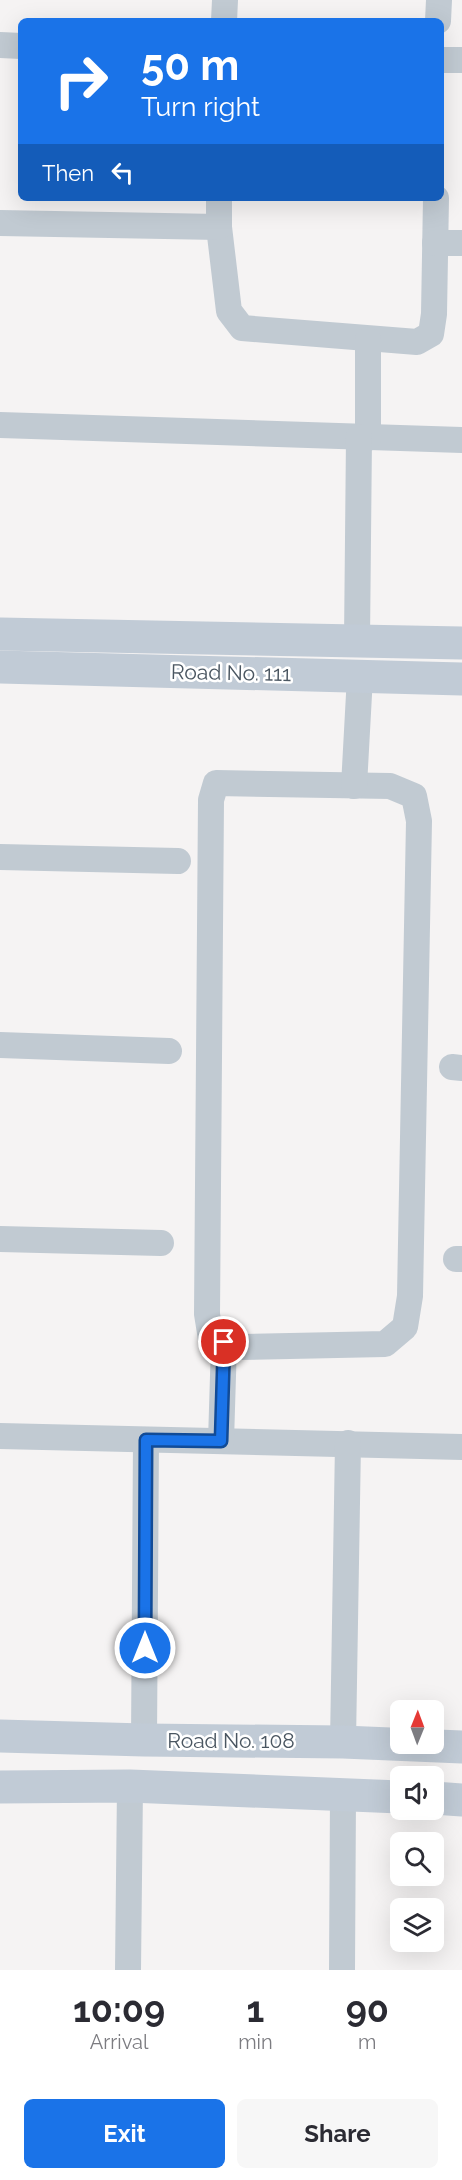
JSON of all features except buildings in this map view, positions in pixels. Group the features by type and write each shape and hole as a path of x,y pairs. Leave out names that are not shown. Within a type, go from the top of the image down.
{"street":[{"path":"224,18 225,0"},
{"path":"438,18 439,0"},
{"path":"0,45 18,46"},
{"path":"444,60 462,60"},
{"path":"219,201 219,227 229,311 242,328 368,340 417,342 431,334 434,314 436,201"},
{"path":"0,223 219,227"},
{"path":"435,243 462,243"},
{"path":"357,641 368,340"},
{"path":"0,425 462,440"},
{"name":"Road No. 111","path":"0,634 462,644"},
{"name":"Road No. 111","path":"0,667 462,679"},
{"path":"354,786 360,676"},
{"path":"216,783 390,786 414,796 419,821 410,1296 405,1326 386,1344 240,1347 224,1342 211,1339 207,1314 211,800 216,783"},
{"path":"0,857 178,861"},
{"path":"0,1045 169,1051"},
{"path":"0,1239 161,1243"},
{"path":"221,1441 224,1342"},
{"path":"0,1436 462,1447"},
{"path":"144,1740 146,1440"},
{"path":"343,1742 348,1443"},
{"name":"Road No. 108","path":"0,1736 343,1742 462,1747"},
{"path":"128,1970 130,1786"},
{"path":"0,1787 130,1786 390,1797"},
{"path":"342,1970 343,1795"},
{"path":"444,1799 462,1800"}],"route":[{"path":"145,1648 146,1440 221,1441 224,1342"}]}
